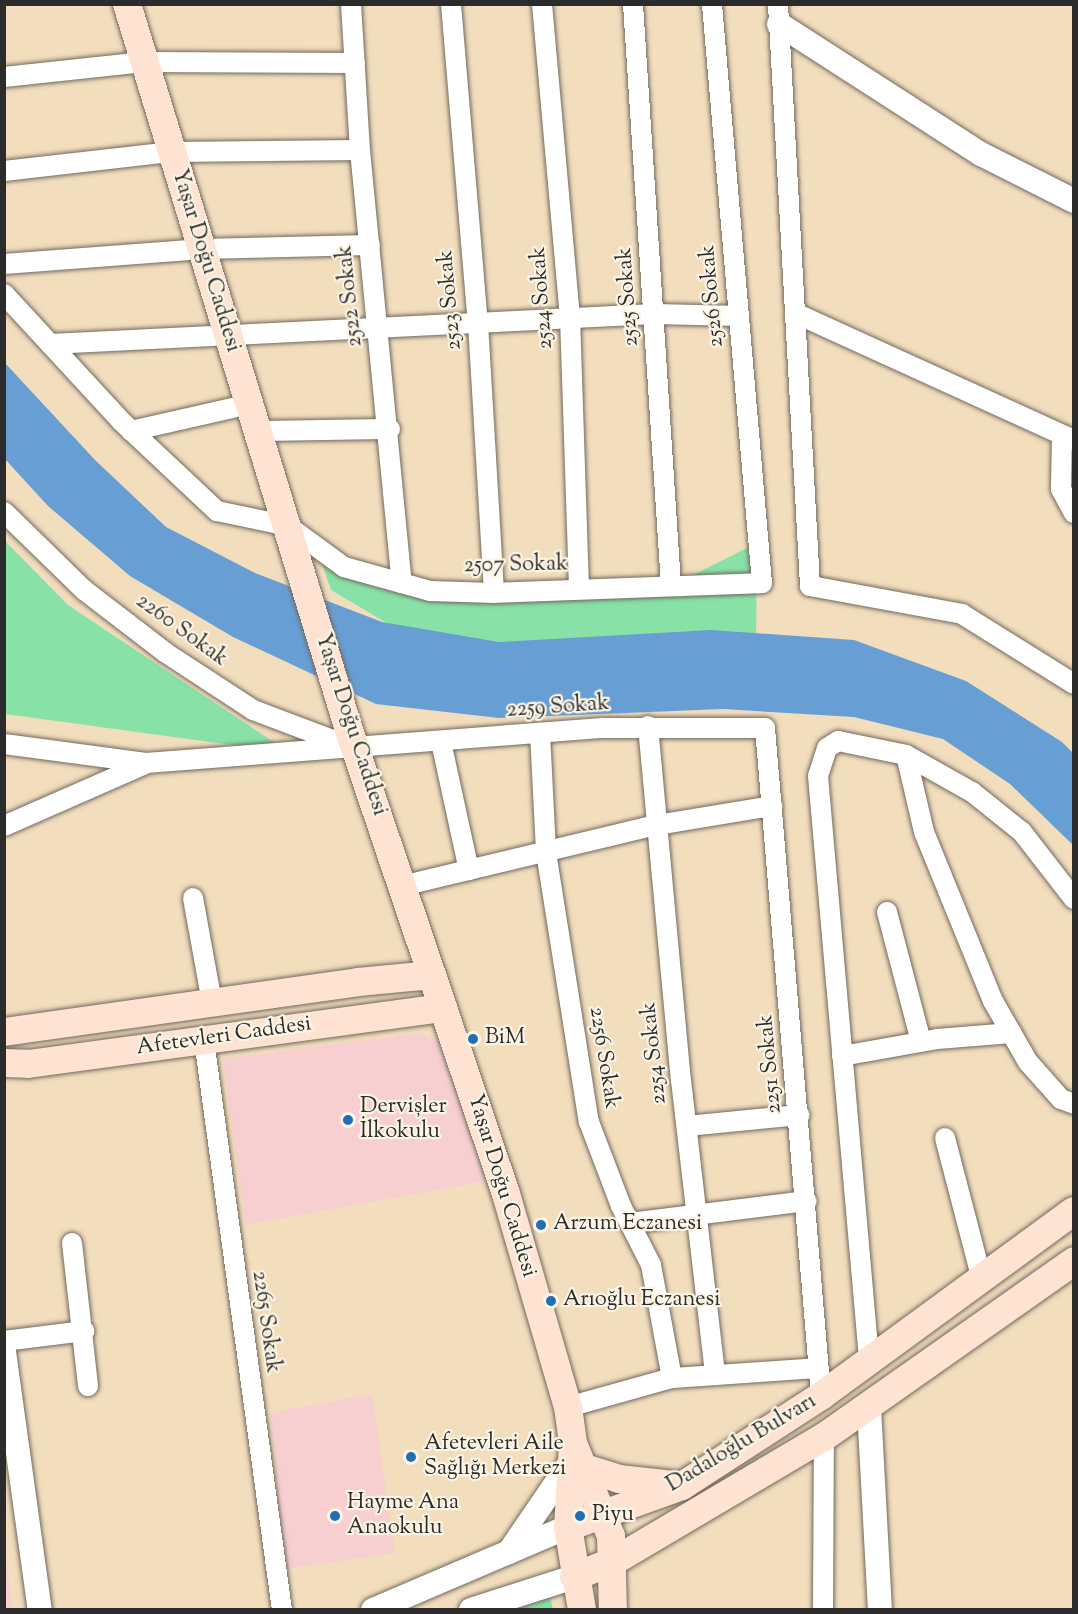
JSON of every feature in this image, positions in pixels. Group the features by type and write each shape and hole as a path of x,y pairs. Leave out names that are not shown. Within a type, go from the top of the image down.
{"main road":[{"name":"Yaşar Doğu Caddesi","path":"127,4 356,749 506,1194 568,1407 576,1457"},
{"name":"Afetevleri Caddesi","path":"4,1032 358,982 432,975"},
{"name":"Afetevleri Caddesi","path":"4,1063 28,1064 443,1008"},
{"name":"Dadaloğlu Bulvarı","path":"568,1527 682,1486 821,1396 981,1276 1074,1211"},
{"name":"Dadaloğlu Bulvarı","path":"574,1577 614,1561 824,1437 869,1408 1074,1261"},
{"path":"576,1457 619,1479 682,1486"},
{"path":"576,1457 603,1514 614,1561 613,1610"},
{"path":"576,1457 568,1527 574,1577 582,1610"}],"street":[{"name":"2522 Sokak","path":"351,4 360,150 390,429 402,583"},
{"name":"2523 Sokak","path":"450,4 478,323 494,593"},
{"name":"2524 Sokak","path":"542,4 570,317 579,589"},
{"name":"2525 Sokak","path":"633,4 671,586"},
{"name":"2526 Sokak","path":"712,4 762,583"},
{"path":"779,14 981,154 1074,201"},
{"path":"779,14 810,586 962,614 1074,684"},
{"path":"4,77 144,62 356,63"},
{"path":"4,171 171,152 360,150"},
{"path":"4,264 202,249 370,245"},
{"path":"4,294 131,431 217,511 288,526"},
{"path":"795,313 1068,437 1061,489 1074,513"},
{"path":"50,344 379,330 570,317 654,314 739,316"},
{"path":"131,431 254,418 390,429"},
{"name":"2260 Sokak","path":"4,512 84,590 166,652 253,710 356,749"},
{"name":"2507 Sokak","path":"288,526 344,567 430,591 494,593 762,583"},
{"name":"2259 Sokak","path":"146,763 648,726 765,728"},
{"name":"2254 Sokak","path":"648,726 687,1125 715,1375"},
{"name":"2251 Sokak","path":"765,728 807,1201 821,1396"},
{"name":"2256 Sokak","path":"540,734 546,852 589,1122 630,1222 651,1265 672,1378"},
{"path":"869,1359 818,776 827,748 838,741 906,755 972,792 1022,832 1074,899"},
{"path":"441,742 470,870"},
{"path":"4,744 146,763"},
{"path":"906,755 924,832 952,908 1012,1033 1028,1062 1061,1099 1074,1104"},
{"path":"4,826 146,763"},
{"path":"402,886 657,825 772,806"},
{"path":"193,898 212,1003"},
{"path":"887,912 921,1042"},
{"path":"842,1056 921,1042 1012,1033"},
{"name":"2265 Sokak","path":"204,1040 282,1610"},
{"path":"687,1125 799,1115"},
{"path":"945,1138 981,1276"},
{"path":"630,1222 807,1201"},
{"path":"72,1243 84,1331 88,1386"},
{"path":"4,1341 84,1331"},
{"path":"4,1352 40,1610"},
{"path":"568,1407 672,1378 818,1368"},
{"path":"869,1408 880,1610"},
{"path":"823,1610 824,1437"},
{"path":"509,1552 576,1457"},
{"name":"Dadaloğlu Bulvarı","path":"373,1610 568,1527"},
{"name":"Dadaloğlu Bulvarı","path":"471,1610 574,1577"}],"shaded area":[{"name":"Dervişler İlkokulu","path":"419,1033 439,1042 485,1181 246,1225 223,1059"},
{"name":"Hayme Ana Anaokulu","path":"372,1394 395,1553 285,1569 270,1413"},
{"path":"5,1547 12,1609 5,1609"}],"green space":[{"path":"4,540 68,605 290,753 5,714"},
{"path":"757,543 756,647 553,655 412,638 331,590 321,561 419,588 671,586"},
{"path":"549,1593 553,1609 505,1610"}],"water":[{"path":"5,363 95,460 166,527 255,573 382,622 499,642 711,630 854,640 966,681 1062,742 1073,753 1073,845 1010,784 943,739 854,717 723,709 499,718 376,704 233,637 130,576 48,506 5,459"}],"place":[{"name":"BiM","path":"473,1039"},
{"name":"Dervişler İlkokulu","path":"348,1120"},
{"name":"Arzum Eczanesi","path":"541,1225"},
{"name":"Arıoğlu Eczanesi","path":"551,1301"},
{"name":"Afetevleri Aile Sağlığı Merkezi","path":"411,1457"},
{"name":"Hayme Ana Anaokulu","path":"335,1516"},
{"name":"Piyu","path":"580,1516"}]}
